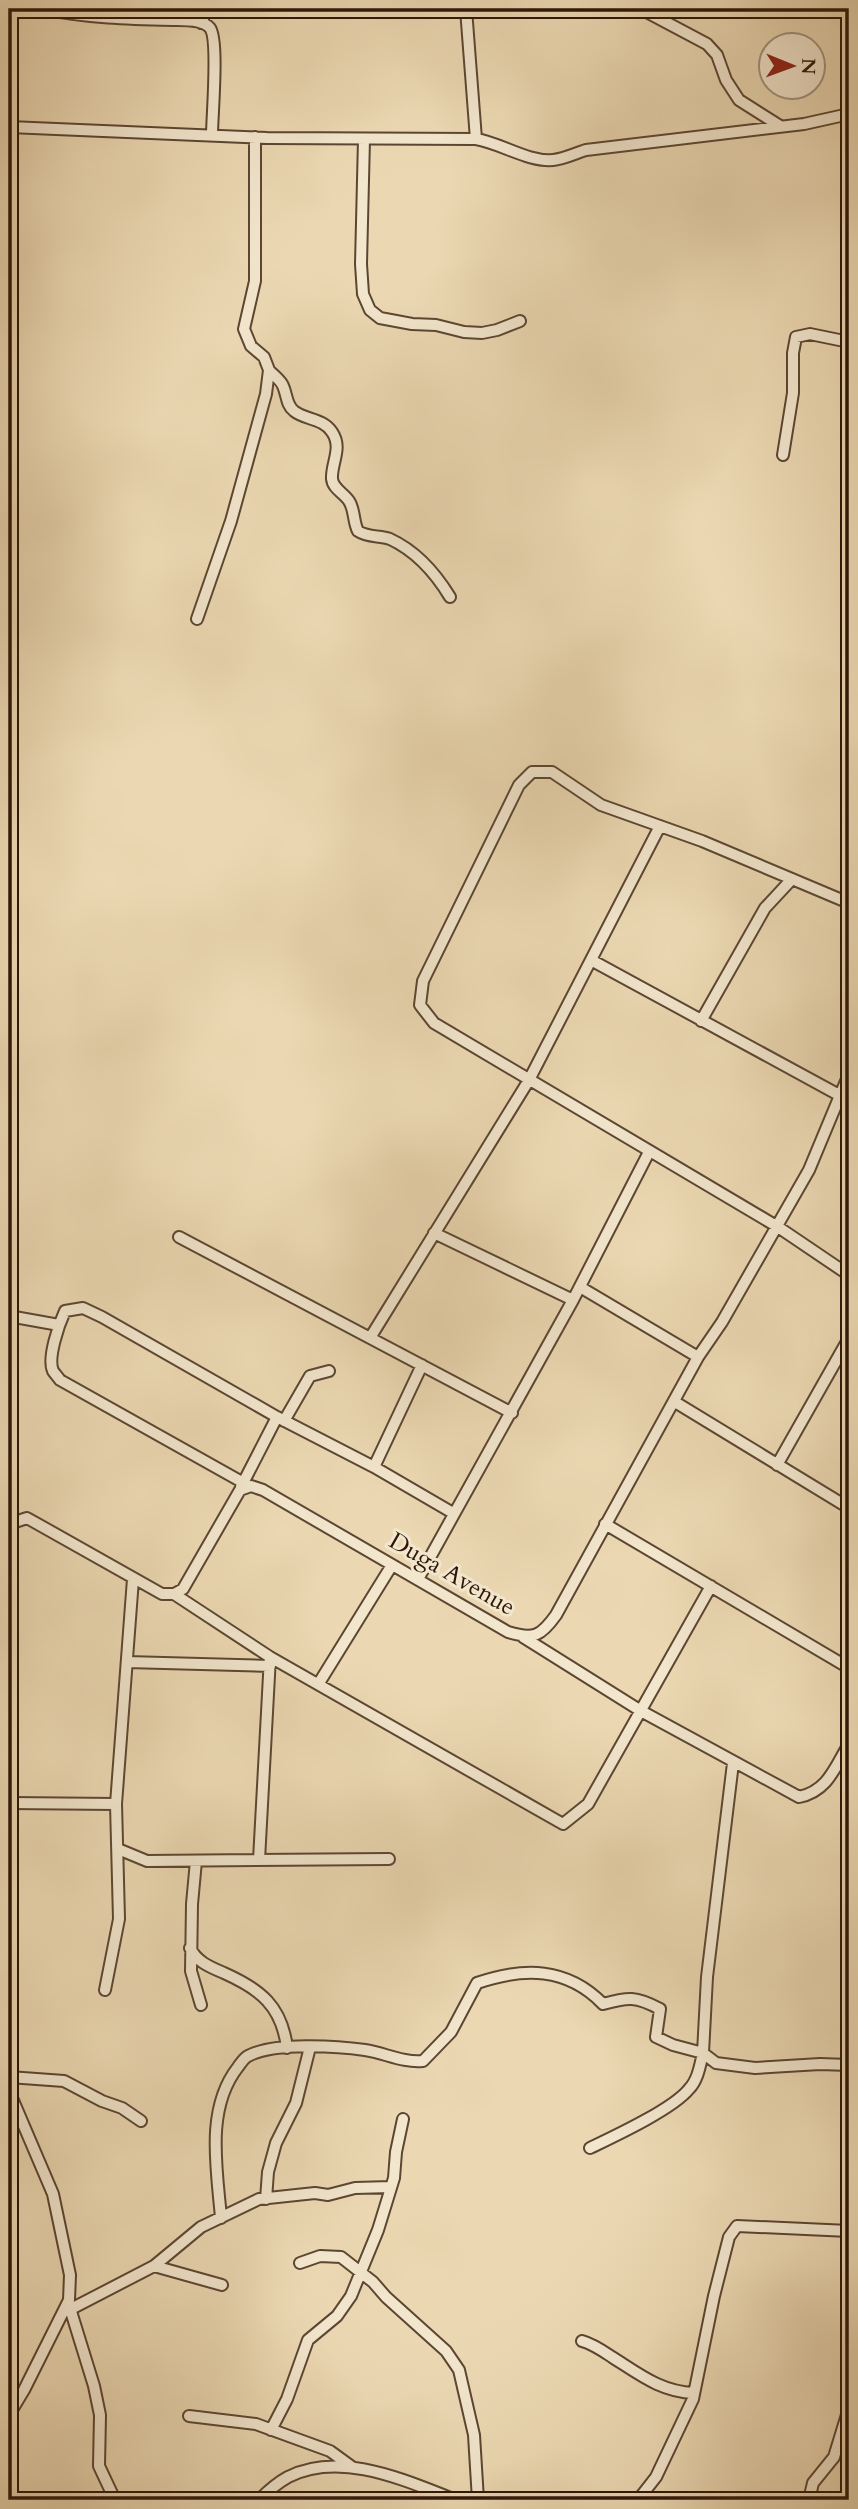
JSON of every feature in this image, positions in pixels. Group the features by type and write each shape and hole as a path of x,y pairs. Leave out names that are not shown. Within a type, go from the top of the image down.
{"street":[{"path":"44,9 83,15 201,23 211,29 214,51 212,135"},
{"path":"201,23 207,9"},
{"path":"466,9 476,139"},
{"path":"641,9 707,44 717,55 726,80 739,100 780,126"},
{"path":"9,127 255,137 476,139 493,142 540,159 554,160 586,150 804,124 849,114"},
{"path":"255,137 255,281 244,329 251,346 264,357 269,370 283,385 287,401 294,411 321,422 332,431 337,444 332,480 348,499 358,531 368,536 389,538 414,555 439,579 450,597"},
{"path":"364,139 361,264 363,294 370,310 380,318 436,325 464,332 482,333 520,321"},
{"path":"783,455 793,393 793,353 796,337 810,334 849,342"},
{"path":"197,619 231,521 266,394 269,370"},
{"path":"849,903 702,841 601,805 552,772 532,772 519,785 423,981 420,1005 434,1023 778,1227 849,1275"},
{"path":"370,1338 529,1080 660,826"},
{"path":"701,1021 765,908 792,879"},
{"path":"592,960 839,1095"},
{"name":"Duga Avenue","path":"59,1325 52,1370 60,1380 241,1486 263,1490 508,1632 535,1636 547,1627 556,1615 698,1357 778,1227 809,1170 849,1074"},
{"path":"418,1579 512,1413 649,1152"},
{"path":"434,1233 573,1300"},
{"path":"179,1237 512,1413"},
{"path":"580,1287 698,1357"},
{"path":"9,1316 59,1325 65,1311 83,1308 453,1513"},
{"path":"777,1465 846,1351 849,1338"},
{"path":"374,1467 422,1365"},
{"path":"9,1524 27,1518 162,1594 174,1594 183,1589 241,1486 310,1376 329,1371"},
{"path":"675,1402 849,1508"},
{"path":"605,1524 849,1668"},
{"path":"319,1683 392,1565"},
{"path":"105,1990 119,1919 116,1804 133,1579"},
{"path":"174,1594 270,1662 319,1683 563,1824 588,1804 711,1587"},
{"path":"523,1636 641,1711 799,1797 814,1794 823,1786 849,1744"},
{"path":"127,1662 270,1662"},
{"path":"259,1860 270,1662"},
{"path":"590,2148 651,2116 689,2090 696,2078 703,2053 707,1977 733,1763"},
{"path":"9,1803 116,1804"},
{"path":"118,1849 147,1861 388,1859"},
{"path":"196,1861 190,1948 191,1971 201,2004"},
{"path":"190,1948 202,1963 263,1994 285,2033 287,2048"},
{"path":"221,2218 216,2133 221,2100 227,2081 246,2057 258,2052 310,2048 367,2050 412,2062 423,2061 451,2032 477,1983 495,1977 549,1972 589,1990 603,2004 624,1998 640,1999 660,2009 656,2037 703,2053 716,2063 755,2068 849,2065"},
{"path":"266,2199 268,2172 276,2143 296,2103 310,2048"},
{"path":"9,2077 64,2081 122,2108 141,2121"},
{"path":"9,2091 53,2194 70,2275 69,2305 100,2415 99,2466 115,2500"},
{"path":"271,2430 287,2399 308,2340 337,2316 351,2296 379,2230 391,2187 403,2119"},
{"path":"9,2416 69,2305 154,2266 201,2227 259,2199 328,2194 355,2188 391,2187"},
{"path":"638,2500 656,2477 694,2393 729,2237 737,2226 849,2231"},
{"path":"300,2263 320,2256 341,2257 373,2282 386,2298 446,2351 459,2370 474,2435 478,2500"},
{"path":"154,2266 222,2285"},
{"path":"582,2341 602,2350 650,2382 679,2392 694,2393"},
{"path":"808,2500 813,2483 834,2457 849,2408"},
{"path":"189,2416 256,2424 330,2451 352,2468"},
{"path":"259,2500 273,2486 289,2476 327,2468 352,2468 396,2477 456,2500"}]}
